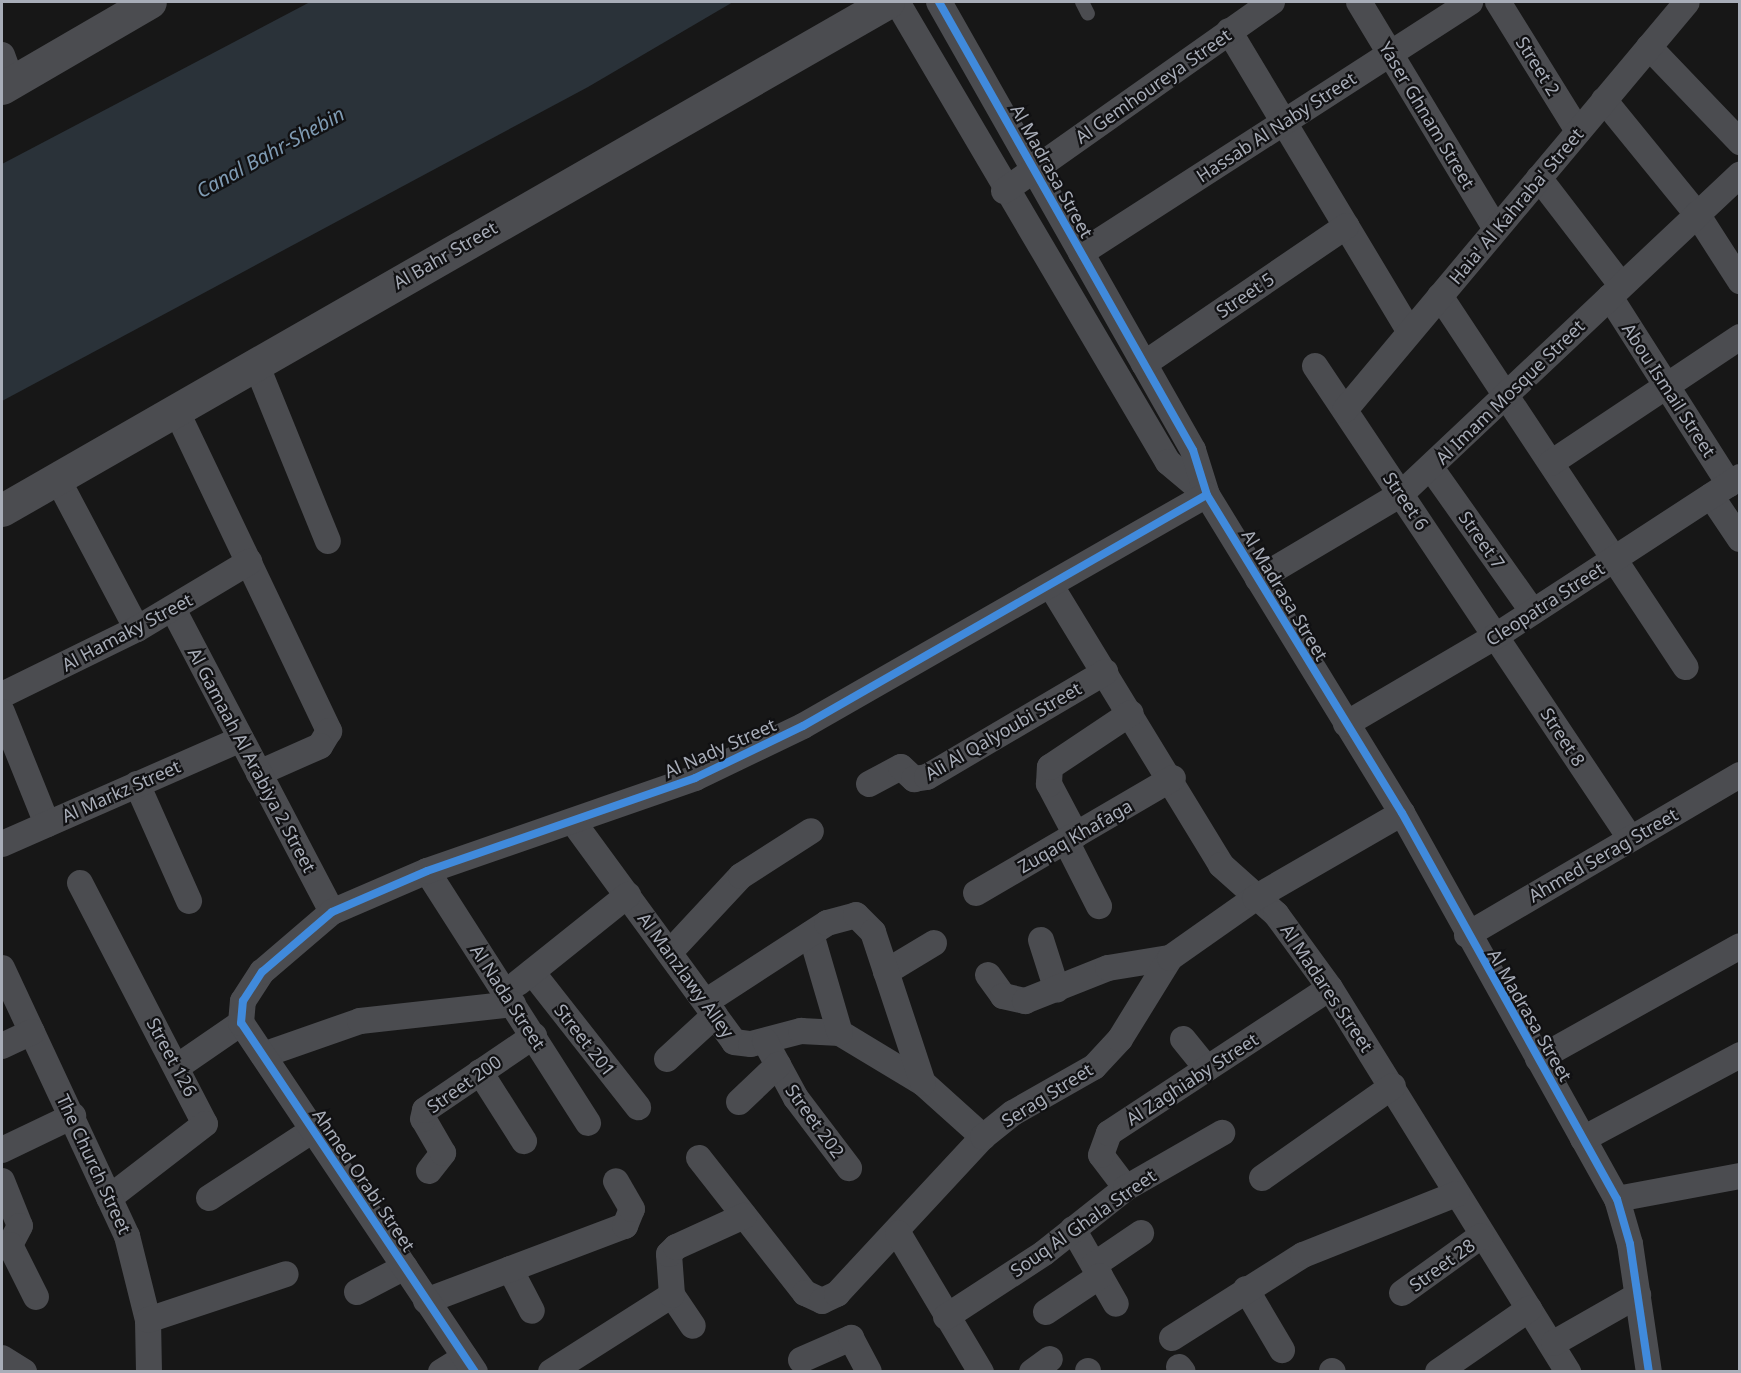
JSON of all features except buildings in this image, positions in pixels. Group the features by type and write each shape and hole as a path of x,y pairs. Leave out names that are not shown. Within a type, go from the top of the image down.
{"street":[{"path":"5,75 119,10 150,2"},
{"name":"Al Bahr Street","path":"2,510 888,2"},
{"name":"Al Madrasa Street","path":"897,2 1004,191 1168,462 1207,495"},
{"name":"Al Madrasa Street","path":"939,2 1193,450 1207,495 1402,813 1467,935 1617,1199"},
{"name":"Al Gemhoureya Street","path":"1004,191 1272,2"},
{"name":"Yaser Ghnam Street","path":"1359,2 1496,229"},
{"name":"Hassab Al Naby Street","path":"1081,253 1470,2"},
{"name":"Street 2","path":"1498,2 1578,131"},
{"name":"Haia' Al Kahraba' Street","path":"1345,410 1687,2"},
{"path":"1229,31 1410,332"},
{"path":"1649,47 1740,142"},
{"path":"1604,100 1697,214 1740,281"},
{"name":"Al Imam Mosque Street","path":"1258,579 1401,494 1740,174"},
{"name":"Abou Ismail Street","path":"1539,178 1616,291 1666,386 1726,486 1740,539"},
{"name":"Street 5","path":"1144,364 1346,226"},
{"path":"1440,297 1686,667"},
{"path":"1551,463 1740,338"},
{"path":"256,363 328,540"},
{"name":"Street 6","path":"1316,366 1497,636"},
{"path":"176,410 329,731 320,746 259,773"},
{"name":"Street 7","path":"1431,468 1533,612"},
{"path":"57,478 137,629"},
{"name":"Cleopatra Street","path":"1346,724 1497,636 1726,486"},
{"name":"Al Nady Street","path":"177,1067 242,1012 293,940 332,912 427,871 574,823 696,778 803,726 1052,586 1207,495"},
{"name":"Al Hamaky Street","path":"2,694 137,629 249,562"},
{"name":"Al Madares Street","path":"1052,586 1173,778 1221,865 1255,898 1276,914 1330,988 1393,1086 1481,1236 1554,1343 1568,1371"},
{"name":"Al Gamaah Al Arabiya 2 Street","path":"173,609 332,912"},
{"name":"Street 8","path":"1497,636 1630,838"},
{"name":"Ali Al Qalyoubi Street","path":"870,784 901,767 914,778 927,777 1105,672"},
{"path":"2,712 47,824"},
{"path":"1099,906 1050,784 1050,766 1131,713"},
{"name":"Al Markz Street","path":"2,844 241,739"},
{"name":"Ahmed Serag Street","path":"1467,935 1740,775"},
{"name":"Zuqaq Khafaga","path":"976,892 1173,778"},
{"path":"137,784 189,901"},
{"name":"Serag Street","path":"699,1158 805,1293 822,1301 837,1294 898,1233 983,1137 1013,1113 1094,1067 1120,1039 1170,958 1255,898 1402,813"},
{"name":"Al Manzlawy Alley","path":"574,823 741,1045 765,1041 801,1030 840,1033 923,1083 983,1137"},
{"path":"670,951 741,876 811,831"},
{"name":"Al Nada Street","path":"427,871 588,1123"},
{"name":"Street 126","path":"80,883 205,1124 109,1198"},
{"path":"263,1055 360,1021 509,998 532,972 628,894"},
{"path":"667,1059 711,1008 827,922 856,915 873,932 923,1083"},
{"path":"811,934 840,1033"},
{"path":"1041,940 1057,990"},
{"path":"886,972 934,943"},
{"path":"1538,1059 1740,946"},
{"path":"988,975 1013,1002 1057,990 1108,968 1170,958"},
{"name":"The Church Street","path":"2,968 73,1116 141,1274 148,1320 149,1371"},
{"name":"Street 201","path":"532,972 638,1107"},
{"name":"Al Zaghiaby Street","path":"1126,1188 1101,1155 1102,1143 1330,988"},
{"name":"Ahmed Orabi Street","path":"242,1012 263,1055 470,1364"},
{"path":"2,1046 32,1032"},
{"name":"Street 200","path":"429,1171 443,1153 422,1115 534,1036"},
{"path":"1183,1039 1207,1070"},
{"name":"Street 202","path":"765,1041 796,1098 849,1168"},
{"path":"1583,1139 1740,1055"},
{"path":"739,1102 778,1065"},
{"path":"480,1072 524,1141"},
{"path":"1263,1178 1393,1086"},
{"path":"2,1150 73,1116"},
{"path":"209,1198 313,1130"},
{"name":"Souq Al Ghala Street","path":"946,1317 1073,1229 1126,1188 1222,1133"},
{"path":"1648,1371 1638,1295 1617,1199 1740,1176"},
{"path":"2,1180 20,1226 10,1245 36,1297"},
{"path":"426,1300 630,1221 632,1209 616,1181"},
{"path":"1172,1338 1246,1289 1322,1246 1456,1194"},
{"path":"693,1326 672,1295 669,1254 744,1216"},
{"path":"1073,1229 1116,1304"},
{"path":"898,1233 980,1371"},
{"path":"1046,1312 1142,1233"},
{"name":"Street 28","path":"1402,1293 1481,1236"},
{"path":"357,1292 405,1267"},
{"path":"510,1269 531,1311"},
{"path":"148,1320 286,1274"},
{"path":"1246,1289 1282,1350"},
{"path":"551,1371 672,1295"},
{"path":"1554,1343 1638,1295"},
{"path":"1438,1371 1529,1309"},
{"path":"801,1360 851,1338 869,1371"},
{"path":"2,1358 24,1371"},
{"path":"441,1371 470,1364"}],"water":[{"name":"Canal Bahr-Shebin","path":"310,2 733,2 588,87 2,401 2,164"}],"cycle path":[{"path":"939,2 1193,450 1207,495 1402,813 1617,1199 1630,1244 1649,1372"},
{"path":"475,1372 241,1023 243,1001 262,972 332,912 427,871 695,778 803,726 1207,495"}]}
